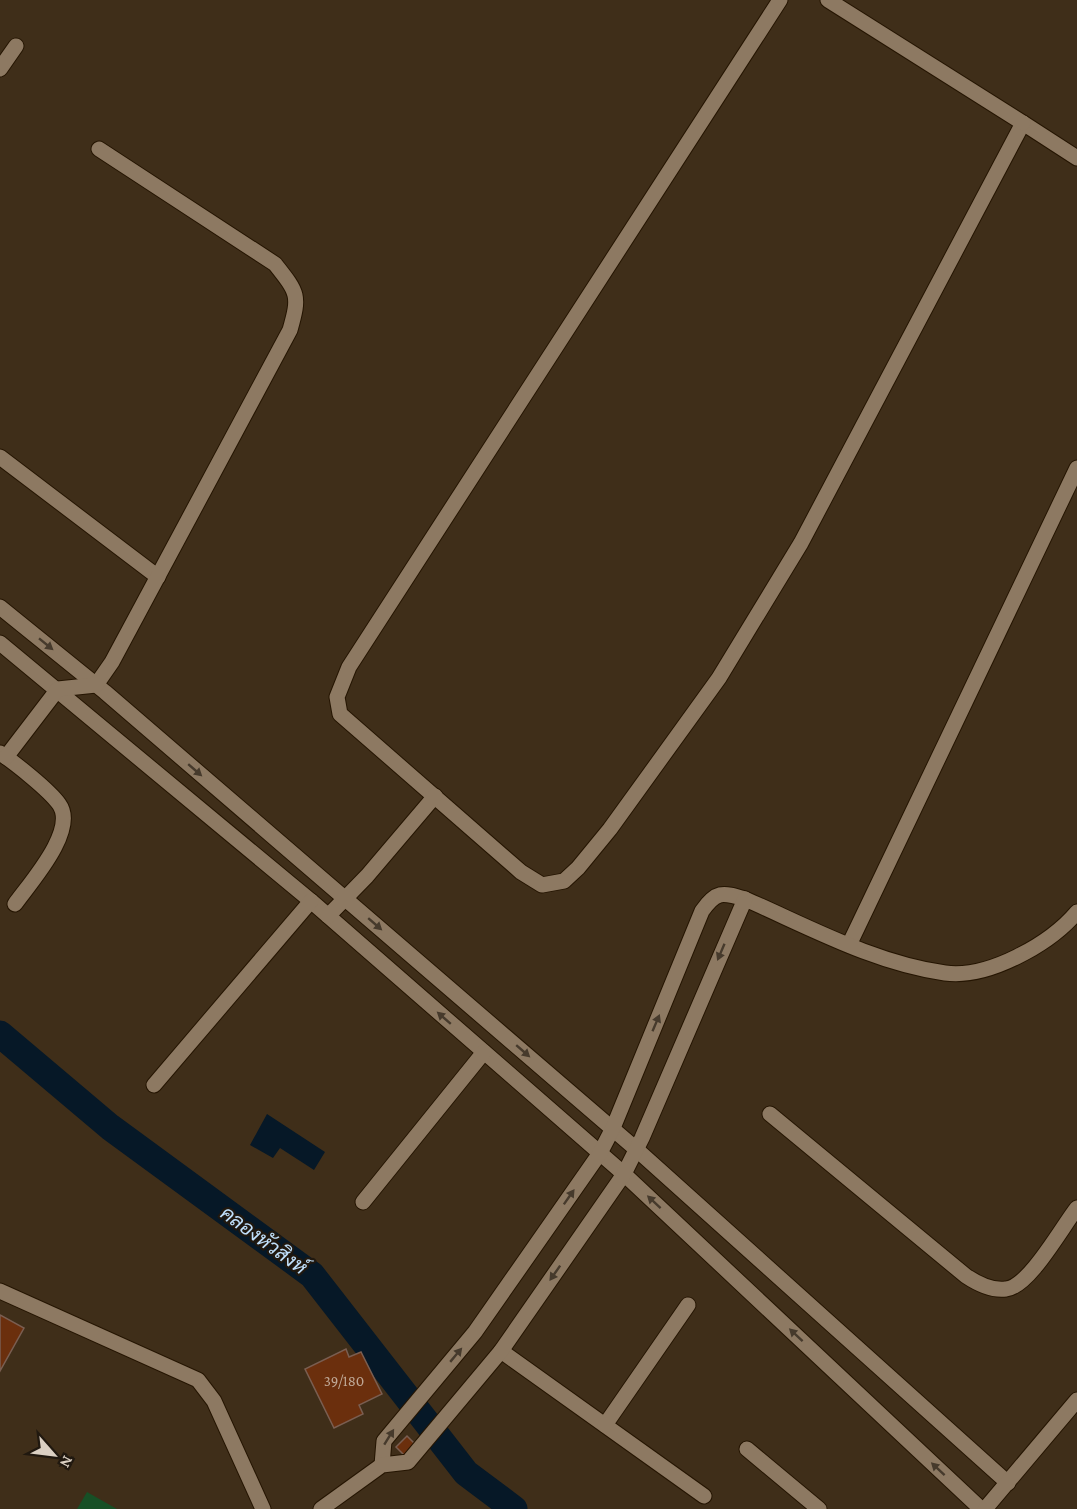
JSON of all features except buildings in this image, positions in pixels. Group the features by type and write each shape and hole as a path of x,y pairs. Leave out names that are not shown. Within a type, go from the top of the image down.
{"street":[{"path":"780,0 349,667 337,697 340,714 520,872 542,885 564,881 578,868 719,678 801,543 1023,123"},
{"path":"828,0 1077,158"},
{"path":"0,69 16,46"},
{"path":"15,904 61,837 65,820 60,805 3,755 58,689 96,685 112,662 290,330 298,303 291,284 275,264 99,149"},
{"path":"0,457 158,577"},
{"path":"849,945 1077,468"},
{"path":"0,607 96,685 613,1128 1008,1483"},
{"path":"0,643 311,901 624,1174 983,1509 1008,1483 1077,1400"},
{"path":"328,916 435,796"},
{"path":"382,1466 384,1442 475,1332 600,1153 613,1128 702,911 711,898 726,893 745,899 884,959 947,974 978,969 1024,955 1067,923 1077,912"},
{"path":"321,1509 382,1466 408,1462 501,1351 624,1174 745,899"},
{"path":"154,1085 311,901"},
{"path":"363,1202 484,1052"},
{"path":"770,1114 981,1286 1007,1290 1023,1283 1076,1210"},
{"path":"0,1292 198,1380 214,1401 263,1509"},
{"path":"605,1425 688,1305"},
{"path":"501,1351 704,1496"},
{"path":"747,1449 819,1509"}],"green space":[{"path":"87,1492 117,1509 77,1509"}],"water":[{"path":"267,1114 325,1152 314,1170 280,1148 273,1158 250,1145"}],"waterway":[{"name":"คลองหัวสิงห์","path":"0,1034 110,1127 312,1275 466,1473 514,1509"}]}
